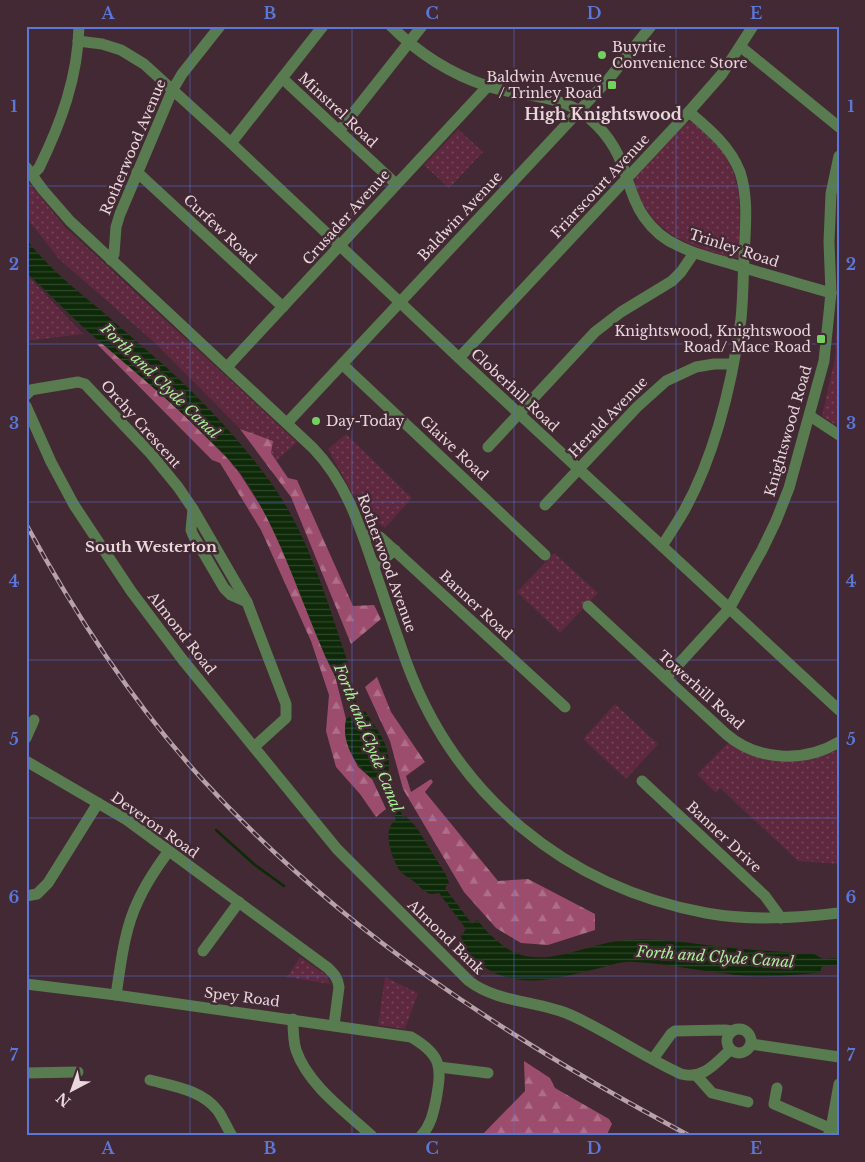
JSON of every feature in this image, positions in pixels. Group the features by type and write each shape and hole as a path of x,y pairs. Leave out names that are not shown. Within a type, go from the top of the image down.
{"street":[{"path":"78,26 75,70 65,108 39,168 29,171 70,221 112,260"},
{"name":"Rotherwood Avenue","path":"220,26 182,74 172,91 137,172 116,227 112,260 322,457 332,469 350,501 407,664 431,716 459,761 478,785 508,816 550,850 596,878 624,890 643,897 708,913 751,918 781,918 839,913"},
{"path":"231,143 324,26"},
{"name":"Trinley Road","path":"391,26 409,42 444,67 487,86 547,98 579,111 609,139 622,162 637,205 652,226 670,241 694,253 831,293"},
{"path":"339,131 422,26"},
{"name":"Baldwin Avenue","path":"287,424 608,80 651,26"},
{"name":"Friarscourt Avenue","path":"459,358 627,179 722,74 753,26"},
{"name":"Cloberhill Road","path":"78,40 102,44 121,50 144,64 839,710"},
{"path":"741,47 839,127"},
{"name":"Minstrel Road","path":"282,78 396,184"},
{"name":"Crusader Avenue","path":"227,367 487,86"},
{"path":"662,546 684,511 721,419 741,319 744,289 743,268 746,206 744,186 739,170 733,157 716,136 688,112"},
{"name":"Knightswood Road","path":"666,678 729,609 776,521 789,488 824,361 831,293 831,194 839,156"},
{"name":"Curfew Road","path":"137,172 283,307"},
{"path":"488,447 596,332 621,312 672,281 681,272 694,253"},
{"name":"Glaive Road","path":"342,364 545,555"},
{"name":"Herald Avenue","path":"545,505 637,407 666,381 696,367 714,364 733,364"},
{"name":"Orchy Crescent","path":"26,395 31,390 36,389 78,382 85,384 151,454 193,509 192,535 227,592 247,602 286,704 286,718 254,747"},
{"name":"Almond Road","path":"26,406 64,486 101,546 158,628 345,858"},
{"path":"810,416 839,435"},
{"name":"Banner Road","path":"363,535 380,537 564,707"},
{"path":"380,562 395,550"},
{"name":"Towerhill Road","path":"588,606 728,736 754,751 778,756 798,756 822,751 839,742"},
{"path":"26,738 34,720"},
{"name":"Deveron Road","path":"26,761 127,820 334,974 339,981 334,1025"},
{"name":"Banner Drive","path":"642,781 765,896 781,918"},
{"path":"26,896 36,894 48,883 98,803"},
{"path":"116,995 125,939 134,909 146,884 168,852"},
{"name":"Almond Bank","path":"345,858 458,971 477,987 495,995 545,1006 573,1016 681,1074 696,1075"},
{"path":"203,951 239,902"},
{"name":"Spey Road","path":"26,984 293,1019 411,1037 429,1049 439,1067"},
{"path":"293,1019 293,1040 306,1071 320,1088 372,1136"},
{"path":"653,1059 675,1031 744,1030 750,1036 751,1044 742,1053 738,1054 730,1050 727,1038 732,1031"},
{"path":"751,1044 839,1057"},
{"path":"730,1050 706,1071 696,1075 712,1093 748,1102"},
{"path":"421,1136 433,1116 440,1079 439,1067 488,1073"},
{"path":"26,1073 78,1072"},
{"path":"150,1080 187,1090 206,1100 218,1112 232,1136"},
{"path":"777,1088 774,1104 833,1132 839,1084"}],"shaded area":[{"path":"690,122 717,144 726,156 732,170 739,198 740,212 738,256 736,258 722,256 687,243 668,232 660,226 646,209 635,187 636,176 685,124"},
{"path":"458,129 483,152 449,188 424,165"},
{"path":"26,179 65,227 297,442 274,463 154,342 59,259 26,217"},
{"path":"26,274 83,334 26,341"},
{"path":"839,283 839,427 822,416 835,358"},
{"path":"346,434 412,498 385,528 362,511 328,449"},
{"path":"554,553 598,593 560,633 517,592"},
{"path":"615,704 658,744 626,779 583,739"},
{"path":"729,742 785,762 813,759 839,750 839,864 798,861 720,788 716,793 697,774"},
{"path":"300,957 326,975 330,984 287,977"},
{"path":"385,977 418,993 405,1029 378,1025"}],"green space":[{"path":"97,344 104,344 173,404 227,458 240,474 270,521 335,676 346,719 345,734 353,757 358,767 372,779 386,809 376,817 360,794 336,767 326,731 329,695 311,641 261,530 220,463 212,460"},
{"path":"240,429 273,441 271,453 288,478 297,480 353,606 374,605 381,619 351,644 291,497"},
{"path":"377,677 391,712 425,762 406,776 411,792 431,779 433,782 425,792 498,881 528,879 595,914 595,930 548,945 521,943 496,928 464,892 403,789 390,741 365,687"},
{"path":"524,1061 550,1078 555,1088 609,1119 612,1124 606,1136 481,1136 525,1091"}],"water":[{"name":"Forth and Clyde Canal","path":"26,239 60,275 166,367 199,399 249,454 277,492 307,547 347,660 348,667 344,671 361,713 365,711 383,740 389,764 388,773 385,775 403,817 406,816 417,828 446,875 449,883 445,888 472,924 477,920 504,947 525,956 551,957 616,941 651,940 814,954 823,959 839,958 839,966 823,966 821,972 816,973 756,976 733,975 630,962 555,978 526,980 511,979 497,974 479,963 469,953 462,941 461,936 466,929 439,893 430,894 425,892 402,873 397,866 389,844 389,830 396,820 378,779 372,779 360,767 351,753 345,728 346,719 354,715 340,678 335,676 323,650 269,523 241,474 217,447 165,398 83,327 26,272"}],"waterway":[{"path":"216,830 255,865 284,886"}],"railway":[{"path":"26,524 85,624 151,719 201,778 254,833 310,885 369,933 493,1021 557,1061 690,1136"}],"place":[{"name":"Buyrite Convenience Store","path":"602,55"},
{"name":"Baldwin Avenue / Trinley Road","path":"612,85"},
{"name":"Knightswood, Knightswood Road/ Mace Road","path":"821,339"},
{"name":"Day-Today","path":"316,421"}],"district":[{"name":"High Knightswood","path":"603,114"},
{"name":"South Westerton","path":"151,547"}]}
